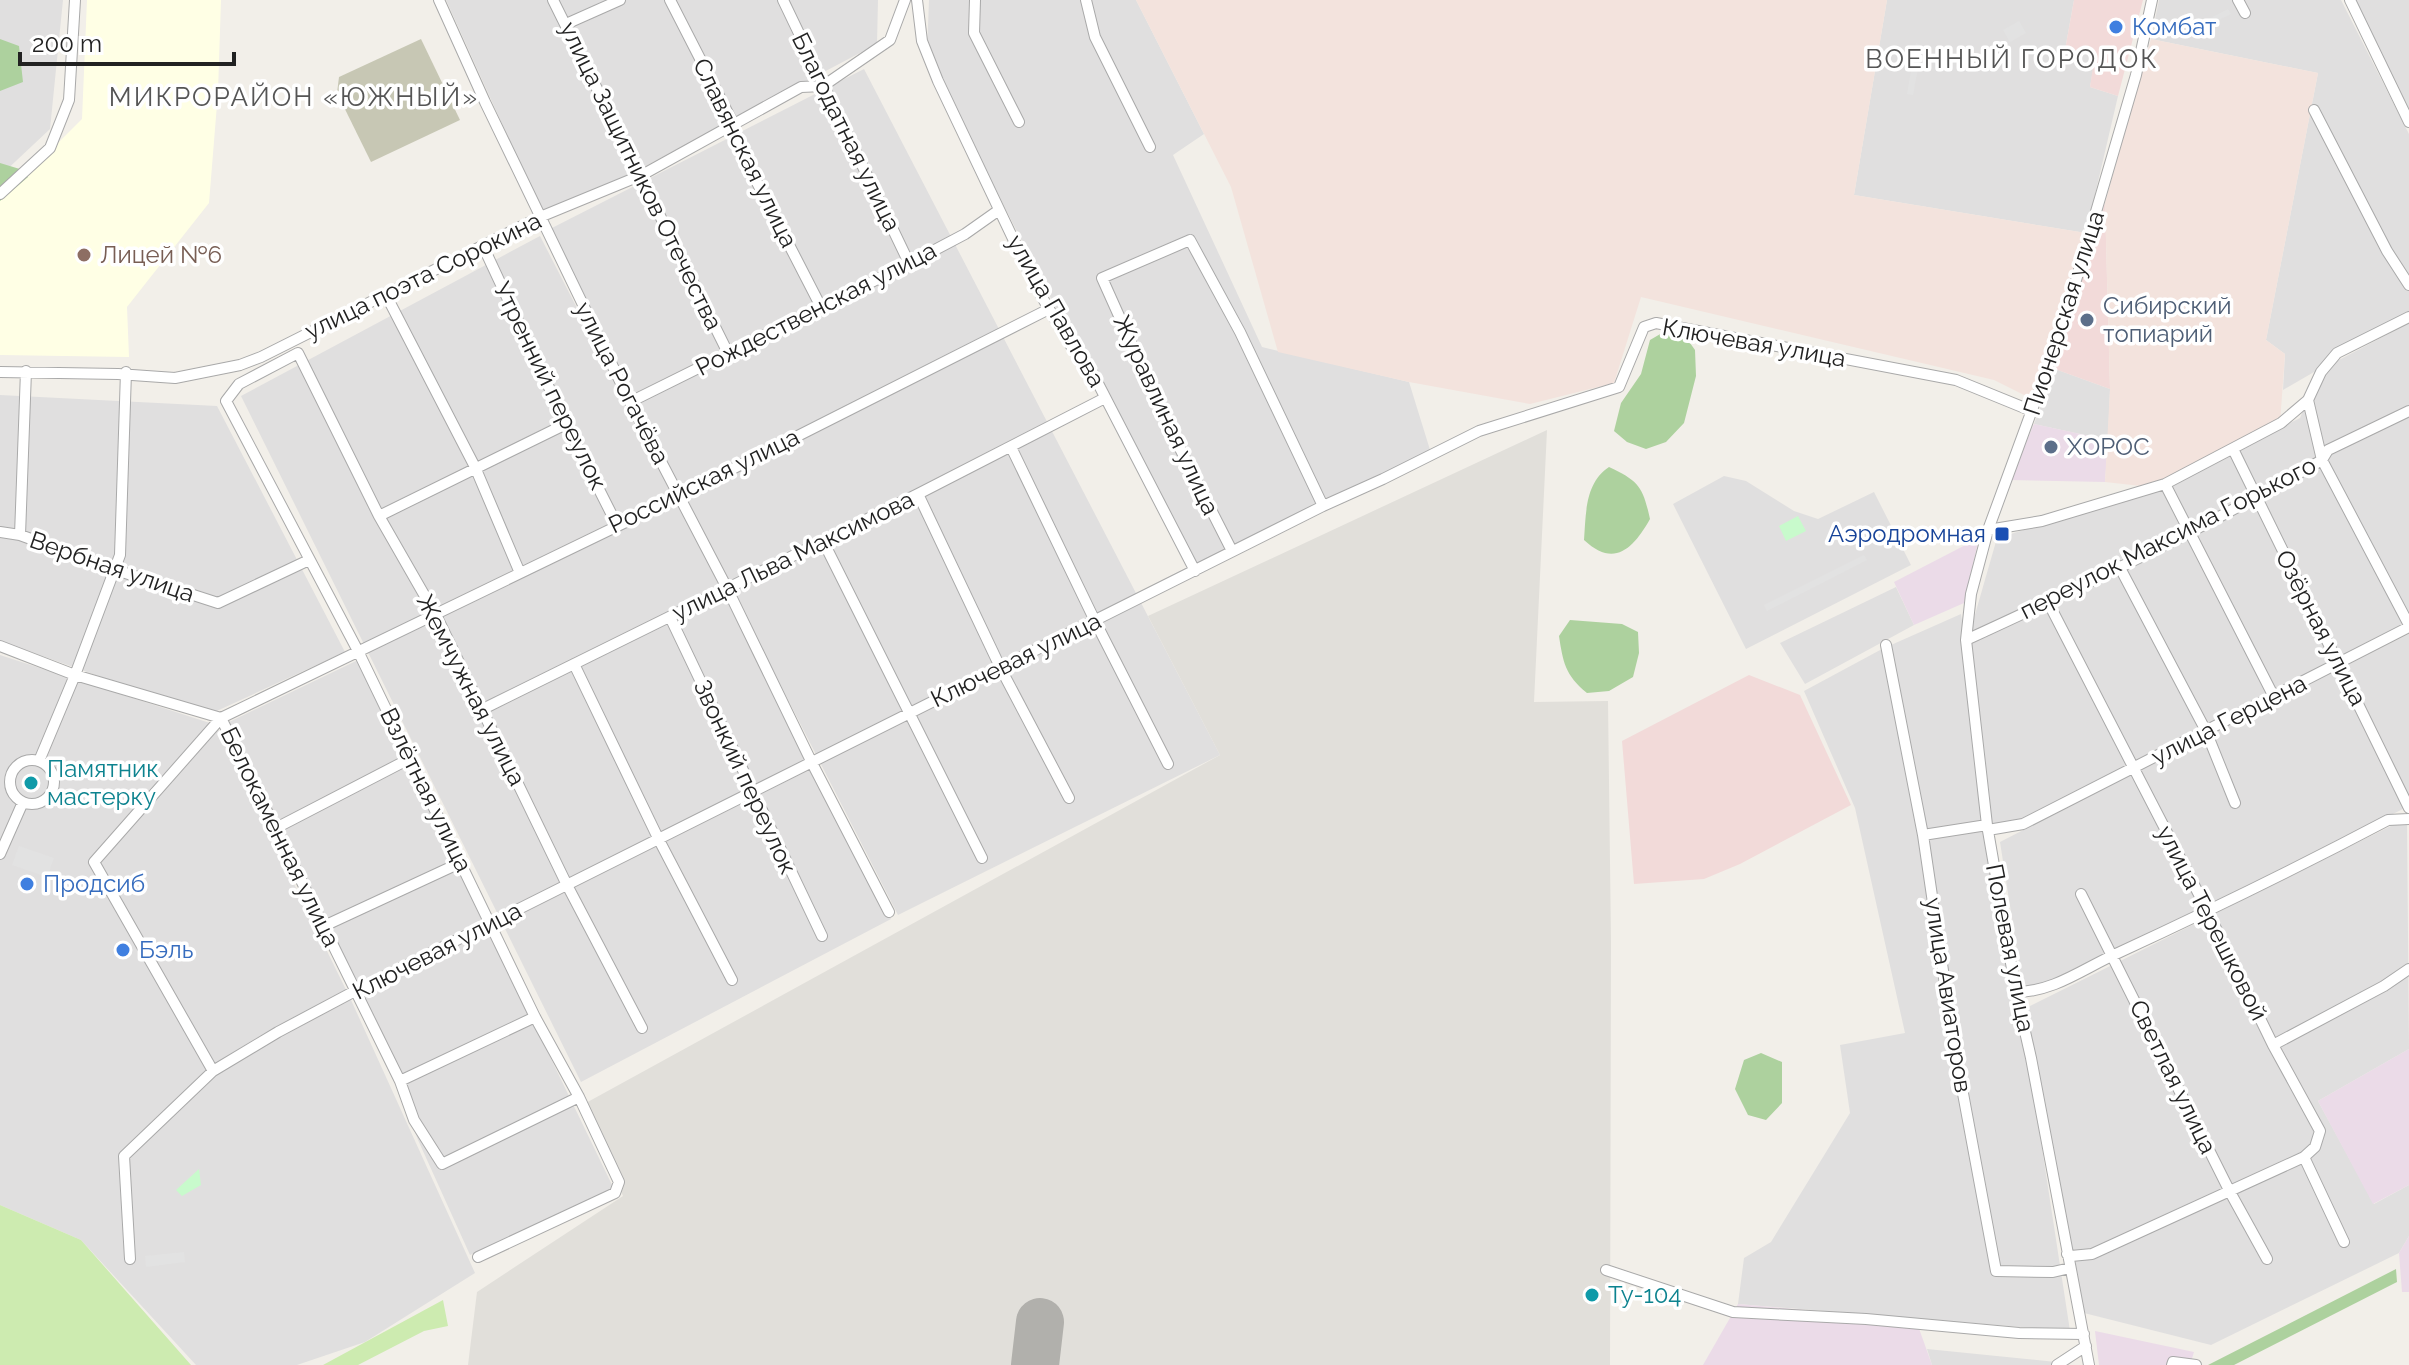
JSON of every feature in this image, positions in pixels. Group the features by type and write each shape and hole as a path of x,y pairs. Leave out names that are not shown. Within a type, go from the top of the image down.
{"street":[{"path":"0,194 50,148 69,100 75,0"},
{"name":"улица Рогачёва","path":"439,0 630,402 889,912"},
{"name":"улица Защитников Отечества","path":"553,0 728,353"},
{"path":"566,24 620,0"},
{"name":"Славянская улица","path":"670,0 734,125 731,132 821,307"},
{"name":"Благодатная улица","path":"783,0 909,263"},
{"name":"улица поэта Сорокина","path":"0,372 175,378 240,365 540,217 642,175 801,87 823,86 890,40 905,0"},
{"name":"улица Павлова","path":"917,0 922,41 999,210 1049,309 1074,351 1088,364 1195,571"},
{"path":"975,0 974,33 1019,122"},
{"path":"1086,0 1095,37 1150,147"},
{"name":"Пионерская улица","path":"1988,530 2062,328 2136,75 2152,0"},
{"path":"2238,0 2245,13"},
{"path":"2352,1 2409,122"},
{"path":"2314,110 2387,251 2409,285"},
{"name":"Рождественская улица","path":"630,402 965,234 999,210"},
{"name":"Журавлиная улица","path":"1232,551 1167,423 1102,278 1190,240 1240,332 1323,506"},
{"name":"Утренний переулок","path":"483,246 617,525"},
{"path":"386,295 475,467 520,573"},
{"name":"Российская улица","path":"221,718 678,495 1049,309"},
{"path":"1988,530 2042,521 2165,484 2281,423 2308,400 2321,372 2337,353 2409,317"},
{"name":"Ключевая улица","path":"130,1259 124,1156 213,1071 355,991 1323,506 1479,431 1619,387 1644,327 1656,323 1956,380 2032,411"},
{"name":"Взлётная улица","path":"298,353 239,384 226,401 358,651 535,1017 579,1097 619,1182 615,1193 478,1257"},
{"name":"Жемчужная улица","path":"298,353 379,516 438,619 567,885 642,1028"},
{"path":"20,535 26,371"},
{"path":"39,761 120,555 127,372 118,374"},
{"name":"улица Льва Максимова","path":"483,709 1105,398"},
{"path":"2308,400 2322,460 2409,626"},
{"name":"переулок Максима Горького","path":"1966,640 2255,499 2322,460 2328,450 2409,411"},
{"path":"379,516 566,424"},
{"path":"1011,447 1168,764"},
{"name":"Озёрная улица","path":"2233,449 2409,808"},
{"path":"2165,484 2274,697"},
{"path":"918,494 1001,669 1069,798"},
{"name":"Полевая улица","path":"1988,530 1971,594 1966,640 1988,828 2016,992 2089,1365"},
{"name":"Вербная улица","path":"0,532 20,535 218,603 309,560"},
{"path":"823,541 982,858"},
{"path":"2119,566 2206,731 2235,803"},
{"name":"улица Терешковой","path":"2048,602 2273,1045 2320,1131 2315,1147 2304,1157"},
{"name":"Звонкий переулок","path":"670,617 822,936"},
{"name":"улица Герцена","path":"1923,835 2023,824 2409,626"},
{"name":"улица Авиаторов","path":"1886,645 1923,835 1954,1045 1996,1271 2053,1272 2070,1268"},
{"name":"Белокаменная улица","path":"0,646 75,675 221,718 400,1081 414,1120 442,1164 579,1097"},
{"path":"574,664 659,840 732,980"},
{"path":"213,1071 94,862 221,718"},
{"path":"276,828 411,758"},
{"path":"39,761 51,772 53,788 44,800 30,804 23,802 10,788 13,769 20,763 39,761"},
{"path":"0,854 23,802"},
{"path":"2016,992 2047,989 2208,912 2388,820 2409,819"},
{"path":"324,926 462,862"},
{"name":"Светлая улица","path":"2081,894 2230,1192 2267,1259"},
{"path":"2273,1045 2384,986 2409,969"},
{"path":"400,1081 535,1017"},
{"path":"2067,1254 2092,1254 2304,1157 2344,1242"},
{"path":"1606,1270 1733,1312 2019,1333 2084,1334"},
{"path":"2057,1365 2086,1346"},
{"path":"2172,1365 2173,1362 2196,1365"}],"shaded area":[{"path":"0,0 63,0 50,129 0,176"},
{"name":"Лицей №6","path":"87,0 221,0 218,92 209,203 127,307 129,357 0,355 0,201 82,119"},
{"path":"446,0 878,0 877,44 545,219"},
{"path":"929,0 1136,0 1204,134 1173,155 1262,347 1409,382 1431,453 1188,569 927,54"},
{"path":"1136,0 1887,0 1854,195 2086,233 2030,398 1994,380 1641,297 1614,383 1530,404 1409,382 1278,352 1231,187"},
{"path":"1887,0 2074,0 2065,50 2096,54 2090,87 2118,96 2086,233 1854,195"},
{"path":"2074,0 2143,0 2118,96 2090,87 2095,54 2065,50"},
{"path":"2159,0 2341,0 2409,134 2409,317 2283,390 2285,354 2266,340 2318,73 2151,39"},
{"path":"2350,0 2409,0 2409,118"},
{"path":"2228,9 2231,14 2185,36 2178,35"},
{"path":"2019,21 2026,33 2010,42 2003,30"},
{"path":"421,39 460,120 371,162 337,93 339,77"},
{"path":"2151,39 2318,73 2266,340 2285,354 2280,423 2150,487 2105,482 2110,389 2105,203"},
{"path":"1916,43 1922,46 1913,95 1907,94"},
{"path":"864,69 1220,755 898,915 548,230"},
{"path":"2105,203 2110,389 2055,369"},
{"path":"540,236 891,919 581,1082 241,396"},
{"path":"2409,323 2409,625 1994,834 2070,1331 1738,1304 1744,1258 1771,1242 1850,1113 1840,1045 1905,1033 1855,808 1804,691 1882,649 1961,614 1991,809 1970,632 1997,538 2160,489 2300,418 2320,370"},
{"path":"2055,369 2110,389 2108,440 2034,424"},
{"path":"0,395 217,406 345,652 208,715 0,641"},
{"path":"2034,424 2108,440 2105,482 2010,480"},
{"path":"1547,430 1534,702 1608,701 1610,1365 468,1365 477,1292 623,1196 584,1104 1220,755 1148,616"},
{"path":"1724,476 1746,481 1794,511 1818,519 1874,492 1911,565 1746,649 1673,504"},
{"path":"1979,538 1964,603 1914,625 1894,582"},
{"path":"1864,555 1867,560 1767,611 1764,605"},
{"path":"1896,587 1914,625 1805,684 1780,643"},
{"path":"2409,634 2409,808 2339,669"},
{"path":"0,655 216,725 351,1000 475,1273 365,1342 297,1365 196,1365 81,1240 0,1205"},
{"path":"358,660 614,1189 470,1255 418,1140 362,994 227,723"},
{"path":"2335,670 2405,808 2024,995 2000,842"},
{"path":"1749,675 1800,695 1851,805 1740,864 1704,879 1634,884 1622,741"},
{"path":"2407,818 2409,1049 2318,1101 2374,1204 2409,1185 2409,1236 2399,1253 2211,1345 2084,1313 2026,1008"},
{"path":"19,846 54,858 47,877 12,865"},
{"path":"2409,1049 2409,1185 2373,1204 2318,1101"},
{"path":"2409,1236 2409,1292 2402,1292 2399,1253"},
{"path":"184,1252 185,1262 146,1267 145,1256"},
{"path":"1738,1304 1916,1320 1932,1365 1703,1365"},
{"path":"2095,1331 2194,1352 2190,1365 2099,1365"},
{"path":"1927,1349 2056,1362 2051,1365 1932,1365"}],"green space":[{"path":"0,39 19,46 23,82 0,91"},
{"path":"0,163 23,170 28,177 0,201"},
{"path":"1662,333 1685,336 1695,350 1696,376 1684,423 1666,442 1646,449 1627,442 1614,431 1621,403 1641,374 1650,340"},
{"path":"1609,467 1638,486 1650,519 1630,546 1614,554 1605,553 1584,540 1591,490"},
{"path":"1798,516 1806,531 1786,541 1779,526"},
{"path":"1570,620 1622,624 1638,632 1639,653 1633,677 1609,691 1587,693 1566,668 1562,653 1559,636"},
{"path":"1761,1053 1782,1062 1782,1103 1766,1120 1748,1115 1735,1089 1744,1060"},
{"path":"199,1169 201,1185 182,1196 176,1190"},
{"path":"0,1205 81,1240 191,1365 0,1365"},
{"path":"2396,1269 2397,1282 2234,1365 2208,1365"},
{"path":"443,1300 448,1326 424,1331 358,1365 323,1365"}],"runway":[{"path":"1035,1365 1040,1322"}],"place":[{"name":"Комбат","path":"2116,27"},
{"name":"Лицей №6","path":"84,255"},
{"name":"Сибирский топиарий","path":"2087,320"},
{"name":"ХОРОС","path":"2051,447"},
{"name":"Аэродромная","path":"2002,534"},
{"name":"Памятник мастерку","path":"31,783"},
{"name":"Продсиб","path":"27,884"},
{"name":"Бэль","path":"123,950"},
{"name":"Ту-104","path":"1592,1295"}],"district":[{"name":"ВОЕННЫЙ ГОРОДОК","path":"2012,59"},
{"name":"МИКРОРАЙОН «ЮЖНЫЙ»","path":"294,97"}]}
